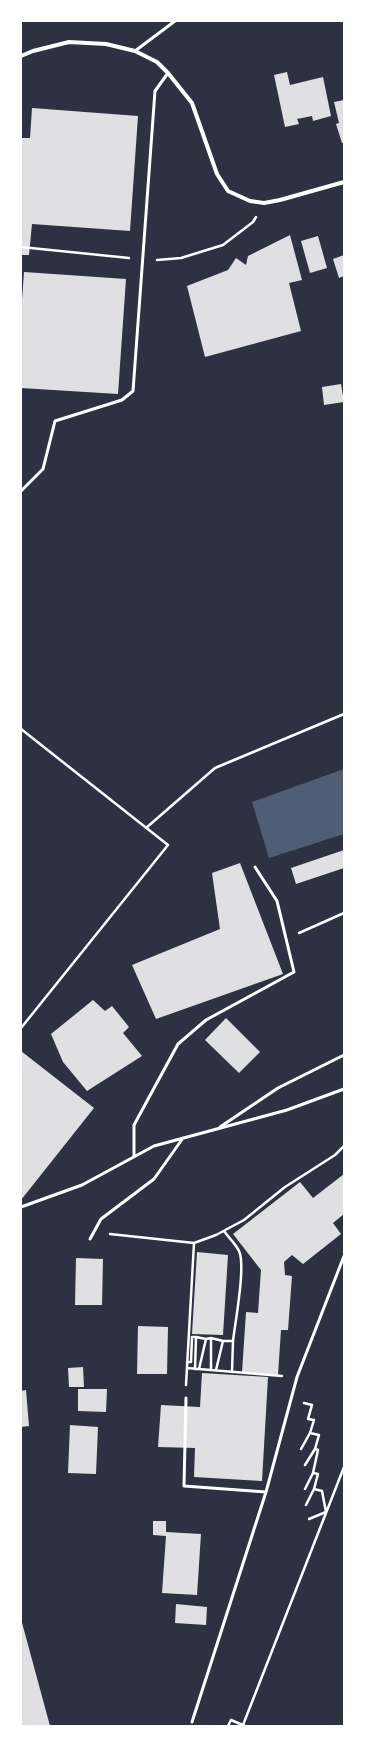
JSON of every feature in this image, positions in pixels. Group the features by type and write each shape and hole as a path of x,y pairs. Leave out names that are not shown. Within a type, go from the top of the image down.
{"street":[{"path":"21,56 33,51 69,42 106,44 135,51 157,62 168,73 192,103 217,174 228,191 250,201 264,203 344,182"}],"lane":[{"path":"135,51 175,21"},
{"path":"21,492 43,469 55,421 122,400 133,391 155,91 168,73"},
{"path":"134,1156 134,1125 178,1044 206,1020 294,972 277,901 255,867"},
{"path":"216,1129 278,1088 344,1055"},
{"path":"21,1206 82,1185 154,1146 286,1110 344,1089"},
{"path":"90,1239 100,1219 154,1179 183,1138"},
{"path":"192,1722 266,1492 297,1377 344,1256"},
{"path":"186,1398 184,1486 266,1492"}],"path":[{"path":"146,828 215,768 344,714"},
{"path":"21,729 168,845 21,1028"},
{"path":"286,939 344,913"},
{"path":"94,1232 194,1243 216,1236 244,1220 285,1187 335,1155 344,1146"},
{"path":"224,1231 239,1252 241,1268 233,1341 232,1372"},
{"path":"186,1398 194,1243"},
{"path":"190,1337 233,1341"},
{"path":"195,1369 196,1337"},
{"path":"211,1338 211,1369"},
{"path":"199,1369 206,1339"},
{"path":"216,1370 223,1340"},
{"path":"187,1368 297,1377"},
{"path":"291,1401 312,1405 308,1419 314,1420 310,1433 301,1449"},
{"path":"305,1465 315,1450 319,1435 310,1433"},
{"path":"305,1489 313,1473 318,1450 315,1450"},
{"path":"228,1726 231,1720 244,1726 344,1467"},
{"path":"306,1504 314,1489 318,1474 313,1473"},
{"path":"314,1489 322,1491 326,1512"},
{"path":"309,1519 326,1512"}],"water":[{"path":"344,769 344,834 269,858 252,802"}],"building":[{"path":"287,72 290,85 323,77 331,116 313,121 312,116 297,119 299,124 285,127 274,75"},
{"path":"344,100 344,143 342,143 336,124 339,123 334,102"},
{"path":"32,108 138,116 130,231 32,224 29,255 21,255 21,138 30,138"},
{"path":"290,235 302,280 289,283 301,331 205,357 187,286 228,270 236,258 246,265 248,256"},
{"path":"318,236 327,268 310,273 301,241"},
{"path":"344,255 344,276 339,278 333,259"},
{"path":"24,272 126,279 118,394 21,388 21,314"},
{"path":"341,384 344,402 324,405 322,387"},
{"path":"344,850 344,868 296,884 291,868"},
{"path":"240,863 283,974 156,1019 132,965 220,929 212,873"},
{"path":"93,1000 105,1011 112,1006 129,1027 123,1033 142,1056 87,1091 63,1062 51,1034"},
{"path":"226,1018 260,1052 239,1073 205,1040"},
{"path":"21,1051 94,1108 21,1200"},
{"path":"344,1174 344,1214 333,1223 341,1234 303,1264 292,1255 284,1262 285,1275 292,1276 288,1330 281,1330 278,1375 242,1372 246,1312 258,1313 261,1270 233,1234 300,1182 313,1198"},
{"path":"197,1252 228,1255 223,1335 192,1334"},
{"path":"76,1258 103,1259 102,1305 75,1305"},
{"path":"138,1326 168,1327 167,1374 137,1374"},
{"path":"83,1367 84,1387 69,1387 68,1368"},
{"path":"202,1373 268,1377 262,1481 194,1477 195,1448 158,1447 161,1405 200,1407"},
{"path":"78,1389 107,1389 106,1412 78,1411"},
{"path":"26,1390 29,1426 21,1427 21,1391"},
{"path":"70,1425 98,1427 96,1474 68,1473"},
{"path":"153,1521 166,1521 166,1532 201,1534 197,1595 162,1593 166,1536 153,1535"},
{"path":"176,1604 207,1607 206,1625 175,1623"},
{"path":"21,1619 50,1726 21,1726"}]}
